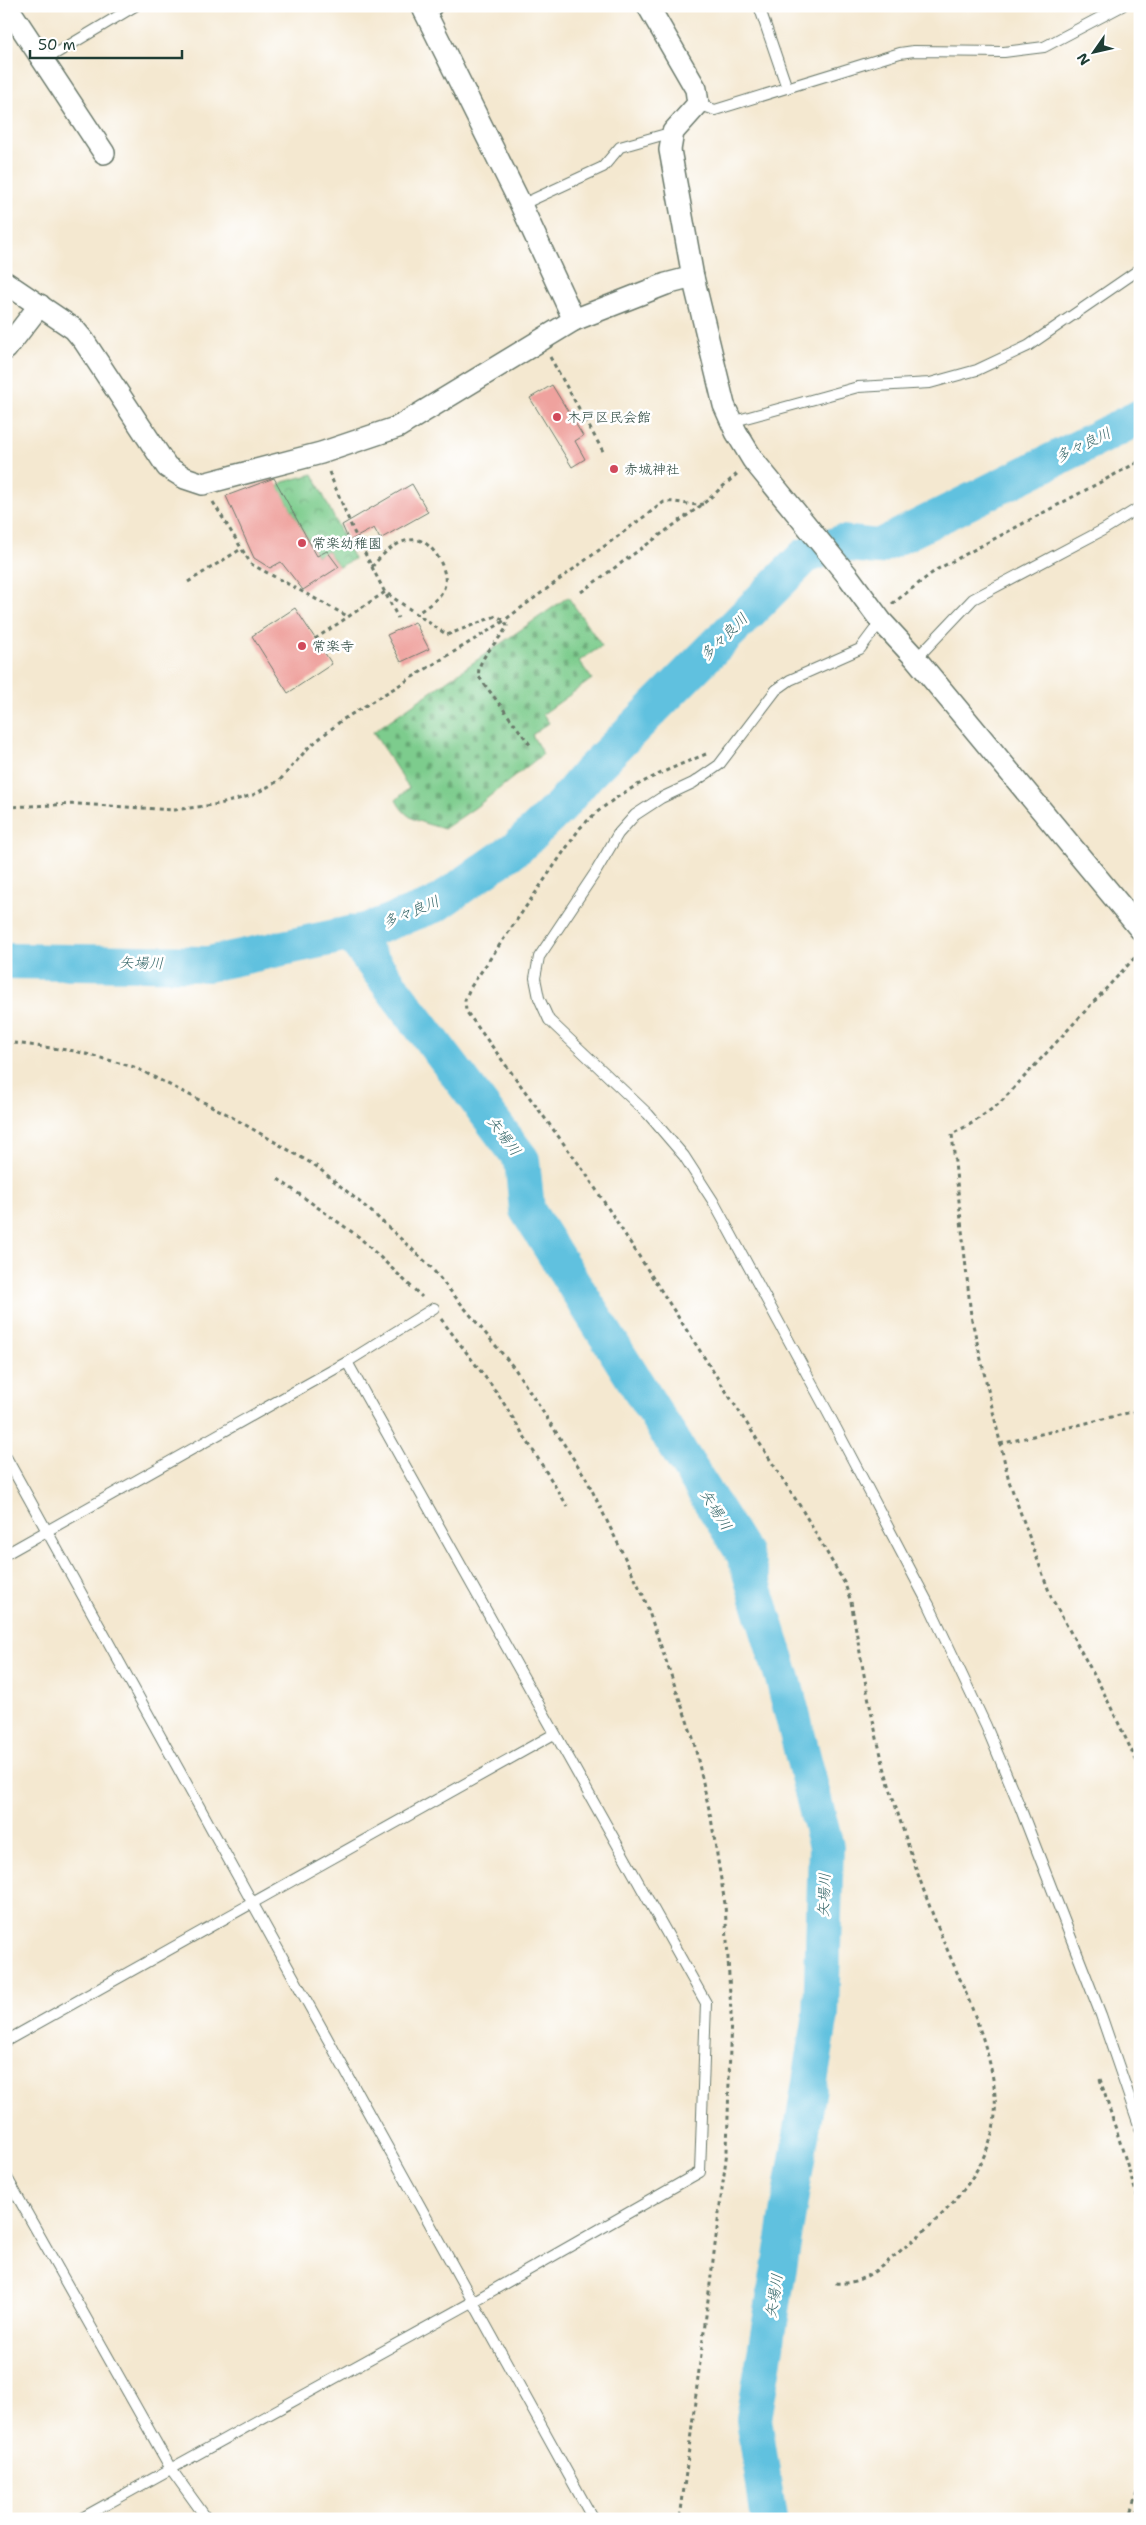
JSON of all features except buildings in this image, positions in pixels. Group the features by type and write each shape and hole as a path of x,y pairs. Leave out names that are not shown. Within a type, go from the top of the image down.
{"street":[{"path":"7,6 104,153"},
{"path":"431,6 424,10 521,205 574,320"},
{"path":"648,6 696,89 698,104 673,132 670,150 692,277 724,405 731,422 753,460 801,521 1140,929"},
{"path":"6,283 74,329 84,341 167,467 185,478 203,484 321,453 398,427 574,320 666,284 692,277"},
{"path":"6,349 40,305"}],"lane":[{"path":"43,61 135,6"},
{"path":"759,6 787,88"},
{"path":"698,104 715,110 900,53 914,51 1004,52 1044,47 1122,6"},
{"path":"521,205 603,167 620,147 673,132"},
{"path":"731,422 858,387 930,383 977,370 1028,346 1140,269"},
{"path":"916,659 973,599 1103,530 1140,507"},
{"path":"879,617 860,649 790,680 776,690 720,764 693,783 661,798 635,815 618,834 595,873 539,957 535,978 539,998 549,1020 648,1114 684,1156 713,1201 827,1411 929,1605 986,1726 1020,1807 1101,2015 1140,2128"},
{"path":"6,1554 347,1362 434,1308"},
{"path":"80,2519 474,2301 700,2172 706,2003 347,1362"},
{"path":"6,1457 593,2519"},
{"path":"6,2041 554,1734"},
{"path":"6,2176 171,2469 207,2519"}],"path":[{"path":"542,341 604,453"},
{"path":"321,453 353,530 398,618"},
{"path":"581,592 703,504 753,460"},
{"path":"879,617 936,570 1140,461"},
{"path":"203,484 251,564 349,617"},
{"path":"6,807 77,804 175,810 220,804 253,795 280,780 308,748 342,720 504,620 664,502 675,501 694,506 703,504"},
{"path":"372,567 383,553 401,544 417,540 427,545 438,558 446,575 445,586 438,598 416,614"},
{"path":"188,582 242,549"},
{"path":"315,639 385,592"},
{"path":"385,592 447,635 496,616 504,620 507,626 502,638 480,663 478,673 479,677 531,746"},
{"path":"740,740 653,777 619,794 599,809 580,828 470,988 465,1000 466,1011 480,1032 586,1174 800,1506 845,1584 854,1619 874,1730 893,1798 943,1940 973,2008 993,2080 996,2113 990,2140 977,2168 957,2199 931,2226 863,2279 848,2285 835,2283"},
{"path":"1140,952 1000,1103 974,1122 952,1134 971,1316 1009,1481 1051,1597 1103,1691 1140,1768"},
{"path":"6,1042 75,1050 134,1067 225,1114 316,1166 373,1214 429,1265 515,1369 586,1478 643,1595 693,1738 711,1818 725,1904 731,2012 727,2151 680,2519"},
{"path":"278,1179 359,1237 434,1308 498,1394 568,1507"},
{"path":"1000,1444 1140,1410"},
{"path":"1100,2079 1140,2205"},
{"path":"1129,2518 1140,2487"},
{"path":"1129,2518 1140,2508"}],"green space":[{"path":"313,474 354,559 339,567 327,551 317,556 278,486 283,482"},
{"path":"568,597 602,646 579,661 592,679 543,714 549,723 532,735 543,754 476,807 444,829 422,823 410,817 396,800 409,788 373,732"}],"waterway":[{"name":"多々良川","path":"6,961 208,964 368,930 435,905 519,846 561,806 588,774 805,556 841,543 878,547 1140,417"},
{"name":"矢場川","path":"352,935 522,1160 527,1210 744,1554 784,1682 826,1847 821,2015 754,2419 769,2519"}],"place":[{"name":"木戸区民会館","path":"557,417"},
{"name":"赤城神社","path":"614,469"},
{"name":"常楽幼稚園","path":"302,543"},
{"name":"常楽寺","path":"302,646"}]}
